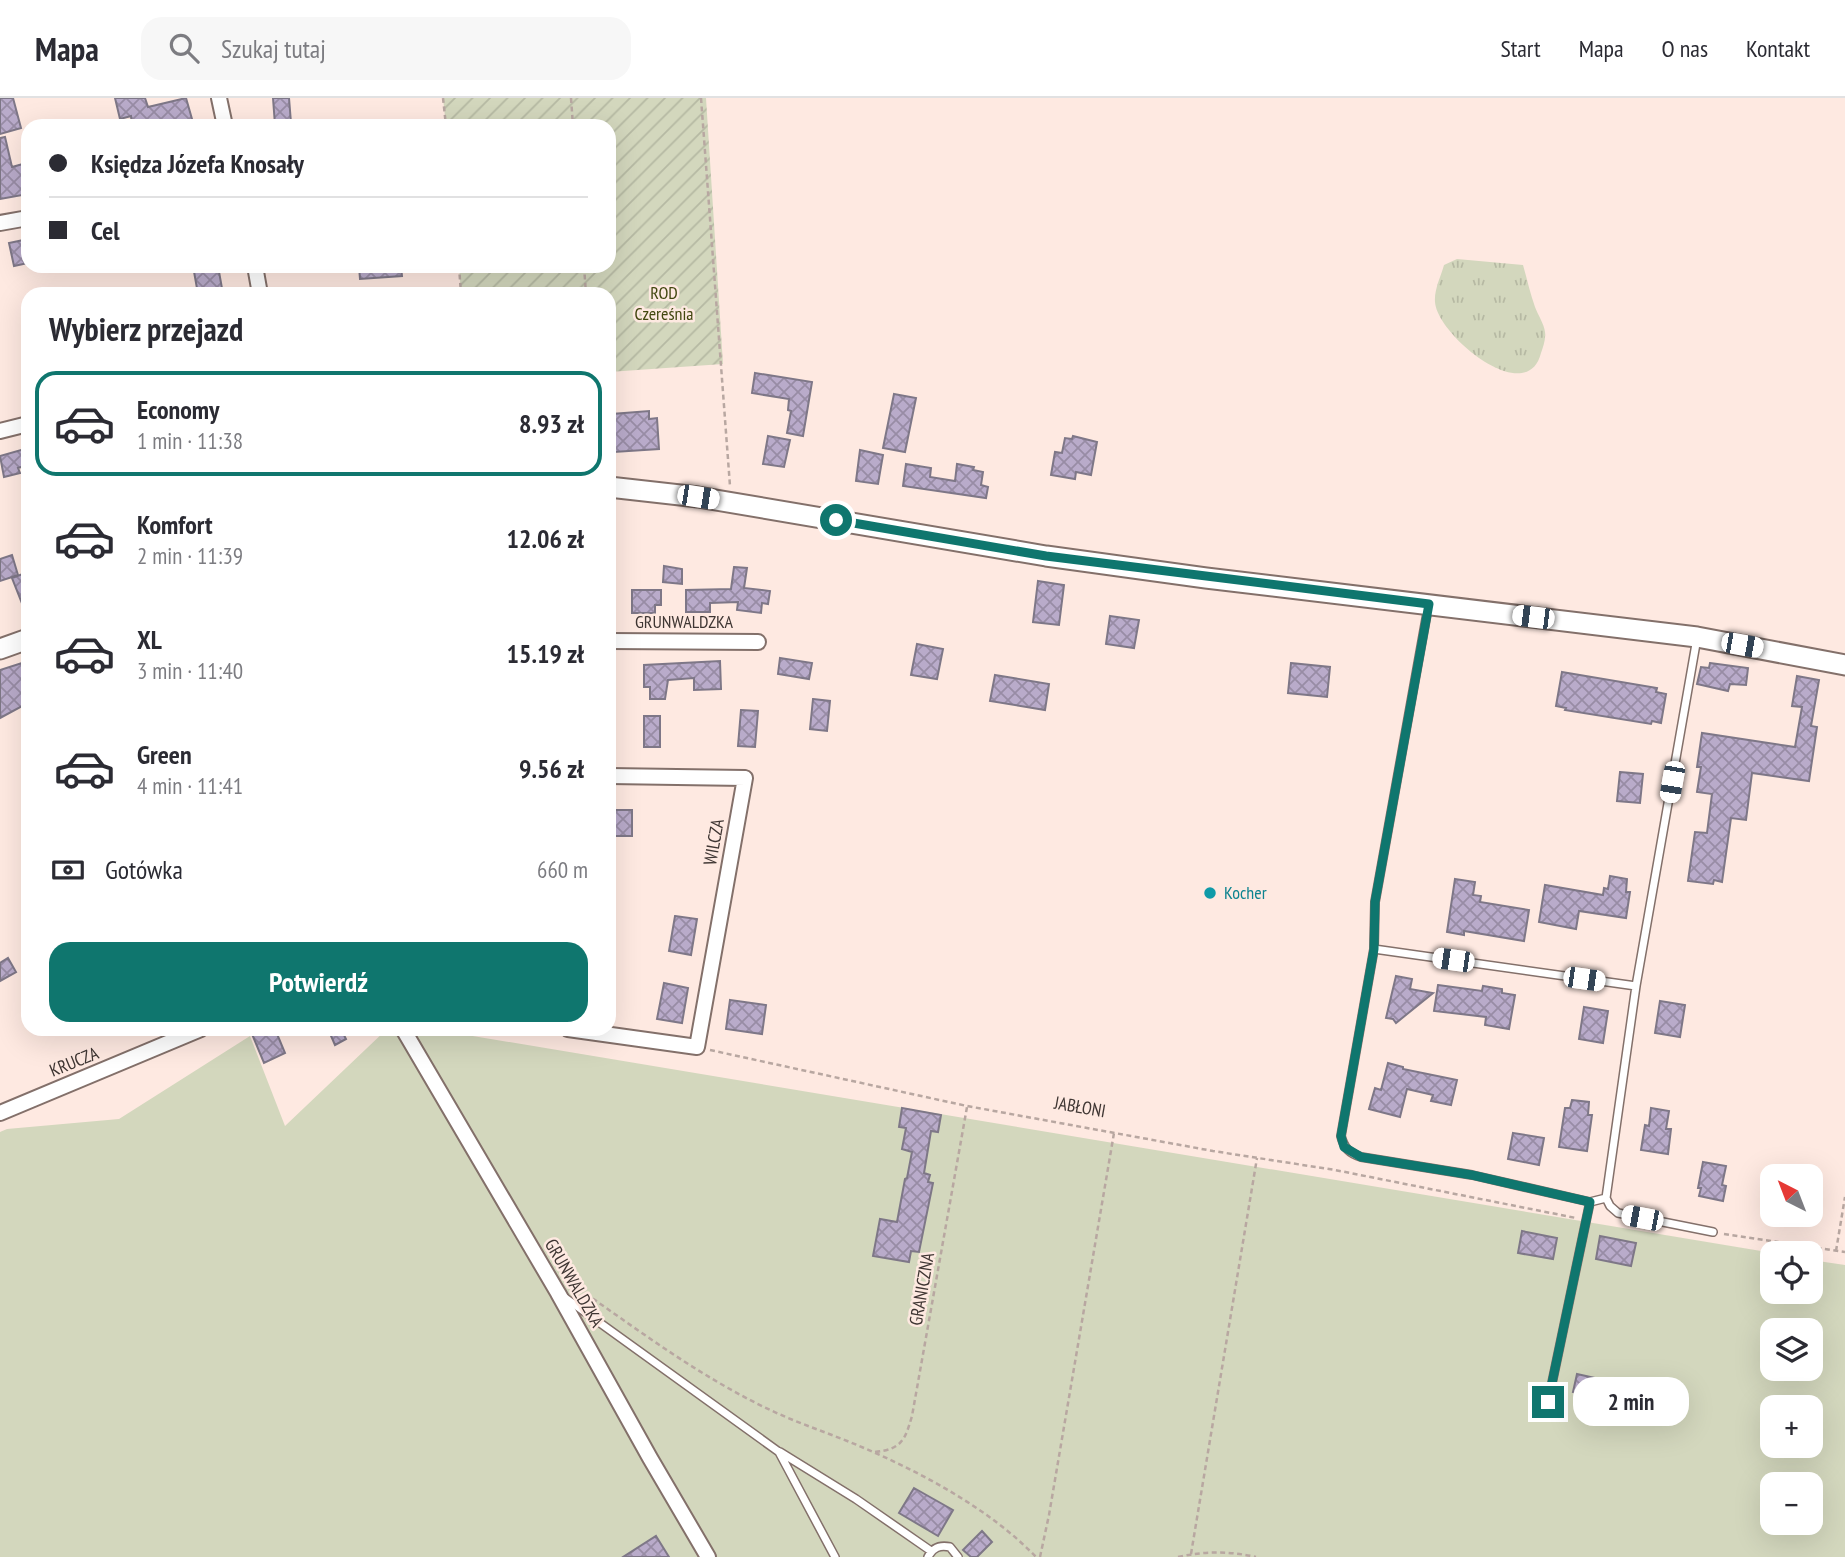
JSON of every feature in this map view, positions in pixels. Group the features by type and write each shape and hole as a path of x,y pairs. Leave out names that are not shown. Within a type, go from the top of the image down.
{"street":[{"path":"219,98 224,119"},
{"path":"0,223 21,219"},
{"path":"0,430 21,426"},
{"path":"616,488 732,502 1046,556 1697,637 1845,665"},
{"name":"GRUNWALDZKA","path":"616,640 758,642"},
{"path":"0,649 21,642"},
{"name":"WILCZA","path":"616,776 745,778 697,1047"},
{"name":"KRUCZA","path":"0,1114 184,1036"},
{"name":"GRUNWALDZKA","path":"407,1036 549,1277 708,1557"},
{"path":"616,1036 697,1047"}],"lane":[{"path":"1429,604 1375,902 1374,949 1341,1136 1344,1147 1361,1157 1472,1175 1590,1202 1606,1198"},
{"path":"1697,637 1636,986 1606,1198 1618,1213 1713,1232"},
{"path":"1374,949 1636,986"},
{"path":"1548,1402 1590,1202"},
{"path":"558,1293 779,1451 856,1499 930,1554 940,1546 945,1546 954,1550 958,1557"},
{"path":"779,1451 835,1557"}],"path":[{"path":"443,98 445,119"},
{"path":"571,98 572,119"},
{"path":"701,98 732,502"},
{"name":"JABŁONI","path":"697,1047 967,1106 1257,1157 1587,1220"},
{"name":"GRANICZNA","path":"872,1452 890,1450 902,1442 912,1416 967,1106"},
{"path":"549,1277 569,1283 693,1366 764,1407 872,1452 936,1483 993,1521 1038,1557 1049,1516 1114,1133"},
{"path":"1191,1554 1257,1157"},
{"path":"1836,1251 1845,1196"},
{"path":"1713,1232 1845,1252"},
{"path":"1178,1557 1204,1552 1234,1552 1256,1557"}],"green space":[{"name":"ROD Czereśnia","path":"443,98 706,98 723,364 616,372 616,287 460,287 460,273 616,273 616,119 445,119"},
{"path":"1457,259 1523,265 1545,332 1541,353 1533,368 1519,373 1502,370 1484,361 1450,332 1440,316 1435,297 1444,265"},
{"path":"250,1036 285,1126 380,1036 473,1036 1760,1251 1760,1304 1823,1304 1823,1262 1845,1265 1845,1557 0,1557 0,1132 7,1129 119,1119"}],"building":[{"path":"0,98 13,98 21,128 0,134"},
{"path":"115,98 145,98 148,107 186,98 192,119 131,119 131,116 120,119"},
{"path":"273,98 289,98 291,119 275,119"},
{"path":"5,137 12,167 21,165 21,195 0,199 0,138"},
{"path":"21,240 21,264 14,266 9,243"},
{"path":"194,273 219,273 222,287 197,287"},
{"path":"360,273 402,273 402,276 360,279"},
{"path":"755,373 812,382 803,436 787,433 791,411 788,410 789,399 752,393"},
{"path":"894,394 916,398 905,452 883,448"},
{"path":"649,411 649,419 657,418 659,449 616,452 616,414"},
{"path":"768,436 790,440 784,467 763,464"},
{"path":"1073,436 1097,442 1091,475 1076,472 1075,479 1051,475 1055,452 1062,453 1065,438 1072,439"},
{"path":"21,450 21,467 18,468 20,473 4,477 0,456"},
{"path":"860,450 883,455 878,484 856,481"},
{"path":"906,464 931,468 930,477 955,481 957,464 974,467 973,470 983,472 981,485 988,487 986,498 903,486"},
{"path":"12,555 18,575 0,581 0,559"},
{"path":"664,566 682,569 682,584 663,582"},
{"path":"734,567 747,568 744,588 770,591 768,604 762,603 761,613 737,610 738,602 710,603 710,612 686,612 686,590 731,589"},
{"path":"21,575 21,601 12,578"},
{"path":"1038,581 1064,585 1059,625 1033,622"},
{"path":"632,590 661,590 661,605 655,605 655,613 632,613"},
{"path":"1110,616 1139,620 1134,648 1106,644"},
{"path":"917,644 943,649 937,679 911,675"},
{"path":"780,658 812,663 809,679 778,674"},
{"path":"720,661 721,689 694,690 694,678 668,680 665,699 650,699 650,687 644,687 644,665"},
{"path":"21,663 21,707 0,718 0,670"},
{"path":"1291,663 1330,667 1327,697 1288,693"},
{"path":"1710,663 1748,668 1746,685 1730,684 1728,691 1697,684 1701,667 1709,668"},
{"path":"1562,672 1657,688 1656,692 1666,694 1661,723 1652,721 1651,724 1565,710 1566,708 1556,706"},
{"path":"995,675 1049,684 1045,710 990,701"},
{"path":"1797,676 1819,680 1811,726 1817,727 1809,781 1752,773 1746,820 1731,818 1722,882 1714,880 1713,884 1688,881 1695,832 1707,833 1712,794 1697,792 1701,767 1697,767 1702,733 1795,747 1802,707 1792,706"},
{"path":"813,699 830,701 827,731 810,729"},
{"path":"741,710 758,711 755,747 738,746"},
{"path":"644,716 660,716 660,747 644,747"},
{"path":"1620,772 1643,774 1640,803 1617,801"},
{"path":"616,810 632,810 632,836 616,836"},
{"path":"1610,876 1627,879 1626,892 1630,892 1626,918 1579,911 1576,929 1539,922 1545,885 1603,895 1604,888 1608,889"},
{"path":"1455,879 1475,882 1473,895 1481,896 1480,902 1529,910 1524,941 1464,931 1464,935 1447,932"},
{"path":"675,916 697,919 691,955 669,951"},
{"path":"8,958 16,972 0,981 0,963"},
{"path":"1396,976 1412,979 1410,989 1433,993 1396,1023 1393,1019 1386,1018"},
{"path":"664,983 688,988 682,1023 657,1019"},
{"path":"1438,985 1482,991 1483,986 1502,989 1502,993 1515,995 1509,1029 1485,1025 1486,1017 1434,1011"},
{"path":"730,1000 766,1005 762,1034 726,1029"},
{"path":"1660,1001 1685,1005 1680,1037 1655,1033"},
{"path":"1584,1007 1608,1011 1603,1043 1579,1039"},
{"path":"253,1036 278,1036 285,1053 264,1063"},
{"path":"331,1036 344,1036 346,1039 335,1045"},
{"path":"1388,1063 1403,1069 1457,1080 1451,1105 1431,1101 1433,1095 1407,1089 1400,1117 1369,1109 1375,1088 1381,1090"},
{"path":"1572,1100 1589,1102 1588,1115 1592,1115 1587,1151 1559,1147 1565,1108 1570,1108"},
{"path":"902,1108 941,1115 938,1132 931,1131 924,1173 930,1175 928,1182 933,1183 919,1252 911,1251 909,1262 873,1256 880,1219 897,1222 907,1178 912,1152 902,1149 906,1128 899,1127"},
{"path":"1651,1108 1669,1111 1666,1129 1671,1129 1668,1154 1641,1150 1645,1125 1649,1126"},
{"path":"1513,1133 1544,1138 1539,1165 1508,1159"},
{"path":"1703,1162 1726,1166 1722,1185 1726,1186 1723,1201 1699,1196"},
{"path":"1522,1231 1557,1238 1553,1259 1518,1253"},
{"path":"1600,1236 1636,1243 1631,1266 1596,1259"},
{"path":"1577,1374 1604,1380 1598,1408 1578,1404 1581,1394 1573,1392"},
{"path":"914,1488 953,1510 938,1536 899,1513"},
{"path":"982,1531 992,1542 977,1557 971,1557 963,1550"},
{"path":"656,1536 669,1557 623,1557"}],"place":[{"name":"Kocher","path":"1210,893"}],"route":[{"path":"836,520 1046,556 1429,604 1375,902 1374,949 1341,1136 1344,1147 1361,1157 1472,1175 1590,1202 1548,1402"}]}
